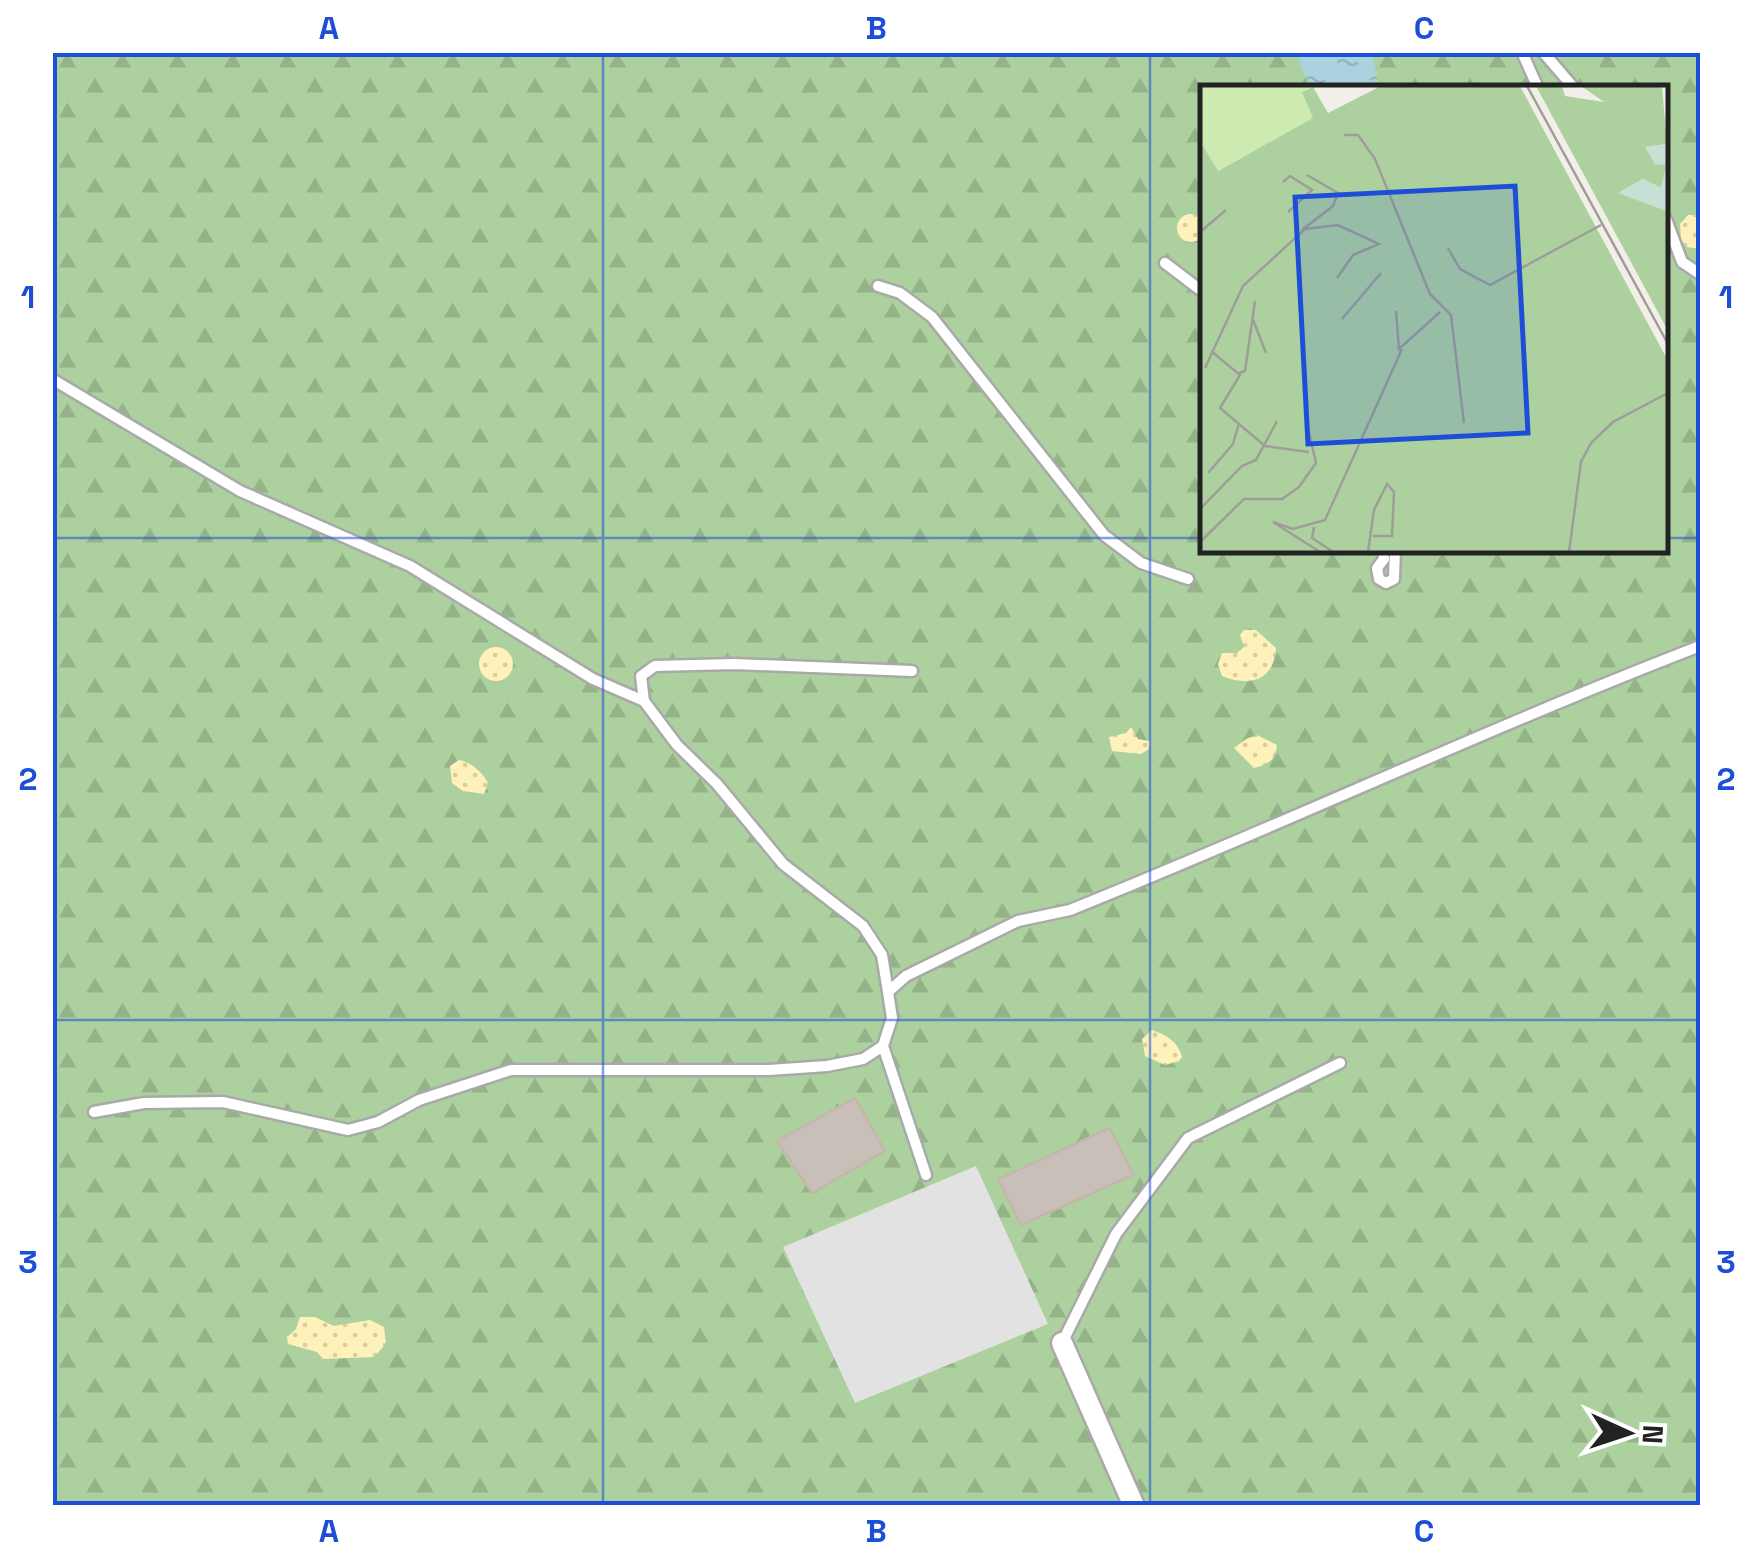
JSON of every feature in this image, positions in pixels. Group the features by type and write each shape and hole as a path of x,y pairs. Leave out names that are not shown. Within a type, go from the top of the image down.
{"street":[{"path":"1062,1343 1134,1506"}],"lane":[{"path":"1522,52 1537,85"},
{"path":"1543,52 1571,85"},
{"path":"1668,224 1682,262 1700,274"},
{"path":"1165,263 1200,290"},
{"path":"878,286 900,294 932,318 1104,535 1141,563 1188,579"},
{"path":"52,379 240,491 410,566 593,680 644,701"},
{"path":"1383,552 1384,559 1377,568 1378,579 1386,583 1394,579 1395,552"},
{"path":"888,992 906,976 1018,921 1070,910 1105,896 1571,696 1700,646"},
{"path":"912,672 734,664 654,666 641,676 644,701 677,745 717,784 783,864 863,926 882,955 892,1018 884,1046 926,1175"},
{"path":"94,1112 144,1102 223,1102 348,1130 378,1122 419,1100 511,1070 788,1069 862,1059 884,1046"},
{"path":"1062,1343 1116,1234 1188,1138 1340,1064"}],"green space":[{"path":"53,53 1700,53 1700,1505 53,1505"}],"sand":[{"path":"1186,215 1200,217 1200,239 1186,241 1178,233 1178,223"},
{"path":"1688,215 1700,215 1700,249 1687,247 1681,240 1680,224"},
{"path":"1244,630 1256,630 1276,648 1271,668 1251,681 1222,676 1218,664 1222,653 1237,653 1244,647 1240,635"},
{"path":"496,647 508,652 513,664 508,676 496,681 484,676 479,664 484,652"},
{"path":"1131,727 1138,739 1150,741 1149,749 1141,754 1112,751 1109,737 1126,733"},
{"path":"1257,735 1277,745 1270,761 1254,768 1234,748"},
{"path":"459,760 486,779 484,794 463,791 452,783 450,766"},
{"path":"1152,1030 1174,1043 1182,1057 1179,1061 1165,1065 1145,1056 1142,1039"},
{"path":"300,1317 315,1317 334,1326 370,1320 384,1327 386,1344 374,1357 323,1359 317,1352 288,1344 287,1337 296,1329"}],"shaded area":[{"path":"976,1166 1048,1324 855,1403 783,1247"}],"water":[{"path":"1298,53 1372,53 1379,85 1310,85"}],"building":[{"path":"855,1098 885,1151 812,1193 777,1141"},
{"path":"1110,1128 1133,1175 1021,1225 998,1179"}]}
